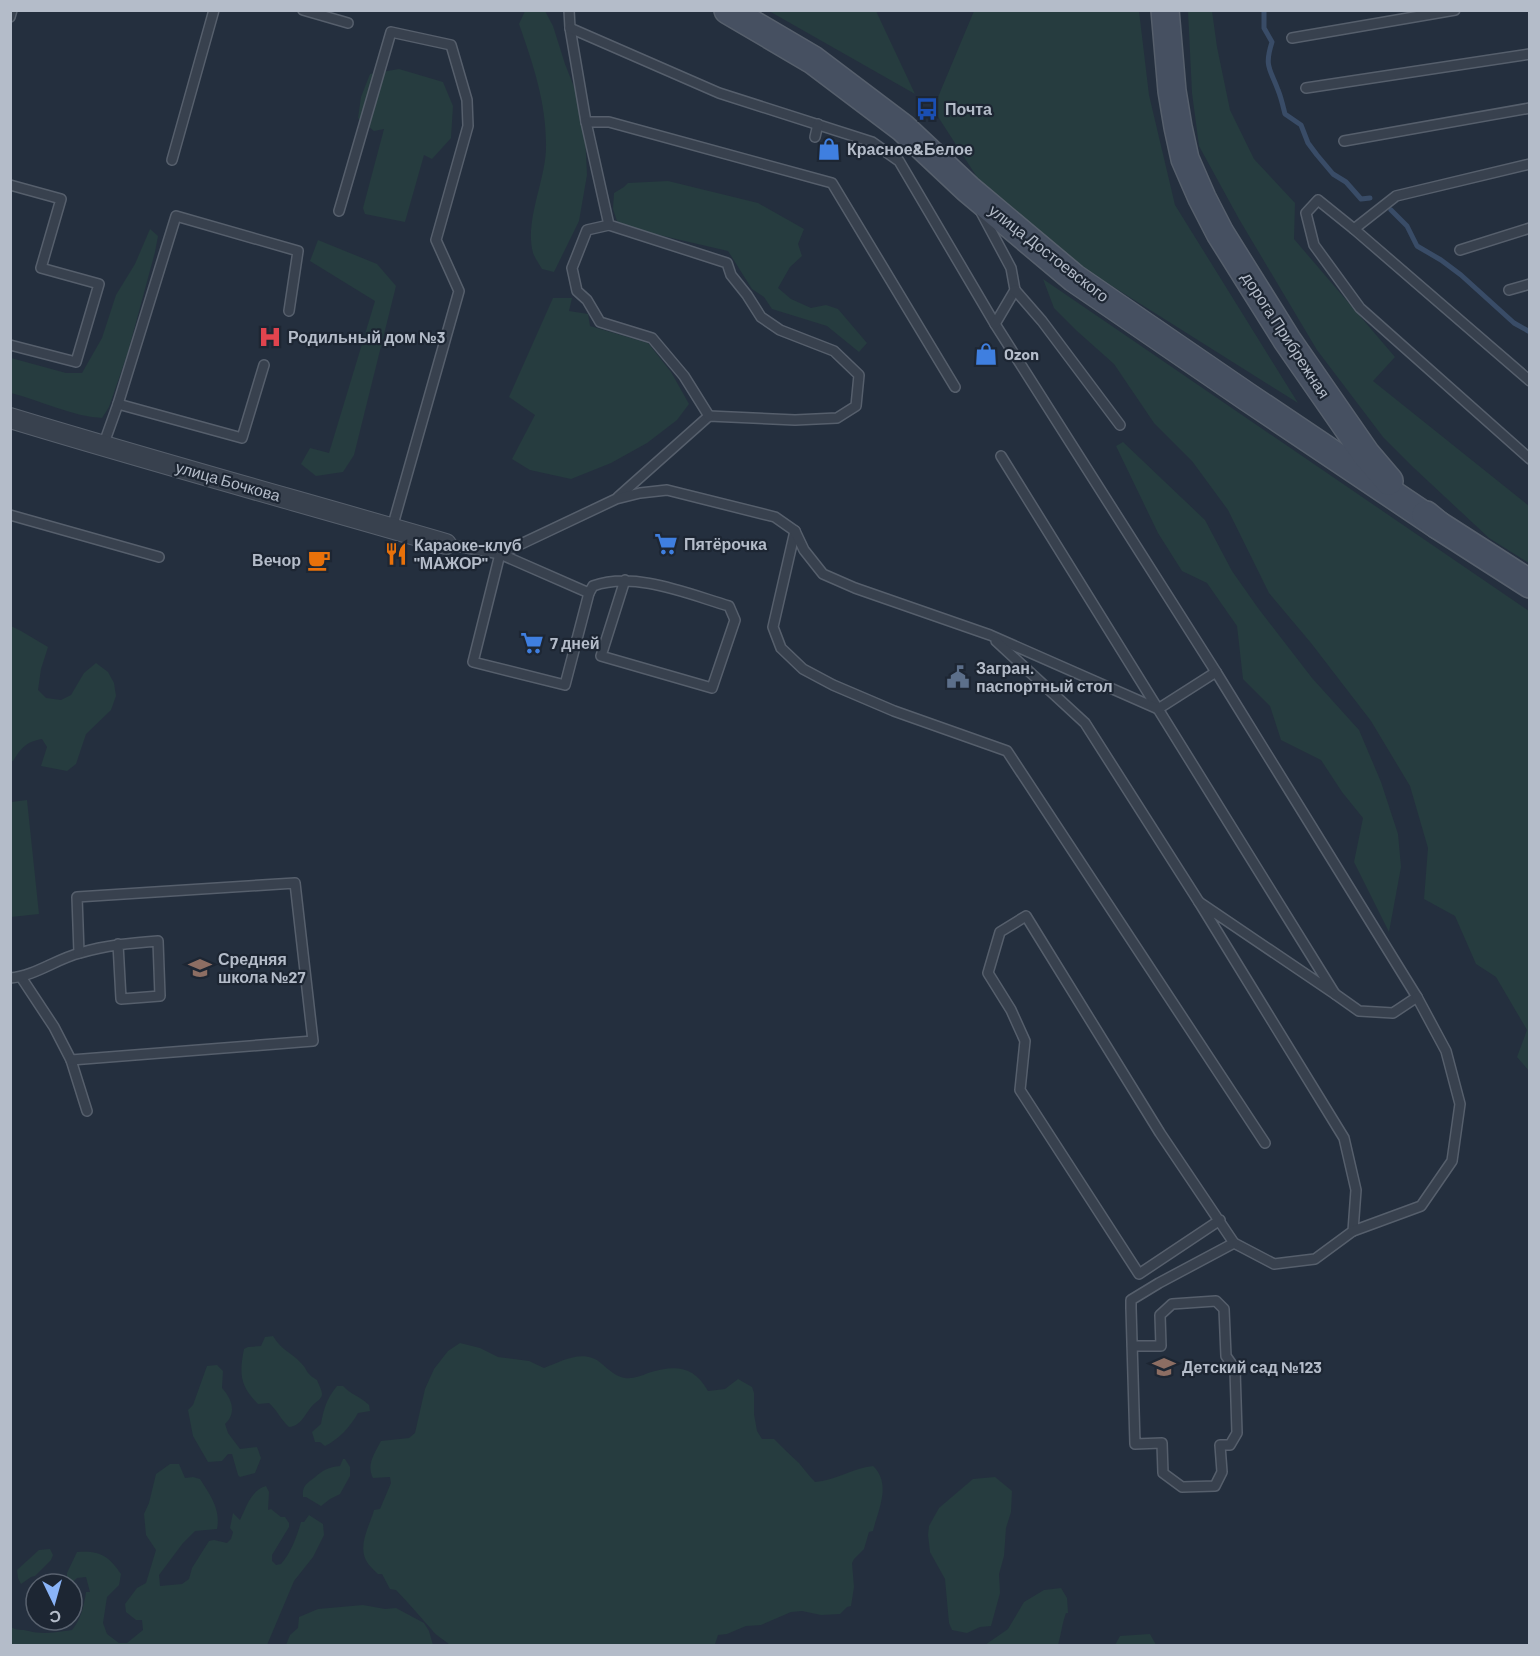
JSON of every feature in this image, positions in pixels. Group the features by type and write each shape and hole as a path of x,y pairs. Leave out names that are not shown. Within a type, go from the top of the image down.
{"street":[{"name":"улица Достоевского","path":"728,10 813,60 903,128 968,189 1074,278 1438,525"},
{"name":"дорога Прибрежная","path":"1165,10 1172,91 1185,159 1220,233 1287,340 1366,454 1404,497 1438,525 1530,584"},
{"path":"1245,396 1305,423 1318,418 1320,410 1314,394 1287,340"},
{"name":"улица Бочкова","path":"10,418 446,544"}],"lane":[{"path":"10,17 12,10"},
{"path":"172,160 214,10"},
{"path":"303,10 348,23"},
{"path":"569,10 586,122 609,225"},
{"path":"1292,38 1455,10"},
{"path":"570,28 719,93 872,142 899,161 995,324 1216,672 1417,997 1446,1051 1460,1104 1452,1161 1421,1206 1353,1231 1315,1259 1274,1264 1234,1243 1220,1220 1160,1133 1026,916 1000,932 988,973 1011,1010 1025,1041 1020,1090 1139,1274 1220,1220"},
{"path":"339,211 391,32 451,45 467,100 468,126 436,240 459,291 392,528"},
{"path":"1306,88 1530,54"},
{"path":"1344,141 1530,108"},
{"path":"586,122 609,122 806,171 832,183 955,387"},
{"path":"815,137 818,124"},
{"path":"1354,229 1396,196 1530,164"},
{"path":"10,185 61,199 41,268 99,285 76,362 10,345"},
{"path":"968,189 1011,268 1015,290 1042,321 1119,425"},
{"path":"1530,381 1318,200 1306,213 1314,245 1360,308 1530,459"},
{"path":"103,446 176,216 298,251 290,311"},
{"path":"616,499 709,416 795,420 837,418 856,406 859,375 834,351 780,330 761,317 731,275 727,263 609,225 587,230 572,268 577,291 588,300 600,322 652,338 684,375 709,416"},
{"path":"1460,250 1530,228"},
{"path":"1509,290 1530,284"},
{"path":"995,324 1015,290"},
{"path":"118,404 242,438 264,365"},
{"path":"1001,456 1335,994"},
{"path":"500,555 616,499 667,490 775,517 795,531 804,550 823,574 855,588 990,635 1158,709"},
{"path":"10,515 159,557"},
{"path":"795,531 773,627 781,648 803,669 833,685 894,711 1007,751 1265,1143"},
{"path":"446,544 500,555 589,594"},
{"path":"500,555 473,662 565,685 593,586 625,580 649,583 729,606 735,620 712,688 601,656 625,580"},
{"path":"990,635 1085,723 1199,902 1344,1138 1356,1191 1353,1231"},
{"path":"1158,709 1216,672"},
{"path":"71,1060 313,1041 295,883 77,897 79,953"},
{"path":"1199,902 1359,1011 1394,1012 1417,997"},
{"path":"10,978 21,977 79,953 118,944 158,941 160,996 121,999 118,944"},
{"path":"21,977 54,1027 71,1060 87,1111"},
{"path":"1132,1346 1161,1346 1160,1315 1173,1304 1216,1301 1224,1309 1226,1356 1235,1369 1237,1433 1230,1445 1220,1445 1222,1472 1215,1486 1182,1487 1163,1473 1162,1443 1135,1444 1132,1346 1131,1300 1234,1243"}],"green space":[{"path":"525,11 545,11 553,26 584,112 587,175 579,221 554,272 542,269 533,253 531,240 533,213 543,171 546,144 541,98 534,68 519,24"},
{"path":"769,11 876,11 915,94"},
{"path":"974,11 1139,11 1149,95 1175,205 1298,403 1077,264 984,188 933,109"},
{"path":"1188,11 1212,11 1230,110 1254,159 1295,203 1294,239 1395,357 1373,381 1529,506 1529,563 1489,538 1383,437 1317,350 1239,219 1199,146 1192,93"},
{"path":"399,69 443,82 453,106 451,138 432,159 424,155 405,222 365,214 363,208 384,129 374,131 358,118 361,97 370,74"},
{"path":"668,181 758,203 804,229 798,244 802,256 790,267 778,288 791,299 811,308 826,305 838,309 867,343 859,352 827,326 772,309 764,297 752,289 728,251 633,229 617,221 613,209 614,193 628,183"},
{"path":"150,229 158,236 155,252 128,352 109,407 102,418 68,411 11,393 11,358 66,373 82,373 102,338 116,295 135,264"},
{"path":"318,240 377,264 396,286 354,455 343,472 316,476 301,464 310,448 329,453 375,301 310,261"},
{"path":"1043,279 1529,611 1529,1071 1517,1057 1527,1030 1496,977 1476,964 1455,916 1424,899 1428,848 1410,786 1371,721 1269,593 1228,510 1192,461 1154,423 1114,364 1054,308"},
{"path":"553,298 572,298 569,311 588,314 590,326 648,343 671,372 689,404 677,420 647,443 611,463 571,479 530,470 512,459 535,415 509,397"},
{"path":"1123,442 1205,520 1232,571 1258,608 1312,678 1359,730 1381,782 1398,834 1401,867 1389,932 1354,862 1363,818 1321,760 1281,740 1270,706 1243,679 1237,626 1207,583 1182,571 1158,533 1116,446"},
{"path":"11,626 48,647 41,669 38,690 46,698 61,700 71,695 84,673 96,663 108,672 114,683 116,696 111,710 86,734 76,764 67,771 41,766 47,747 42,739 25,746 11,761"},
{"path":"27,800 39,914 11,917 11,802"},
{"path":"273,1336 317,1380 322,1392 320,1399 300,1422 289,1427 269,1403 258,1404 242,1379 244,1349 261,1346 265,1337"},
{"path":"460,1343 480,1348 498,1357 529,1361 544,1368 573,1357 588,1357 625,1378 634,1378 667,1369 682,1369 696,1376 708,1391 725,1389 738,1379 752,1387 757,1431 762,1439 774,1439 815,1482 873,1466 882,1481 882,1497 873,1531 869,1532 864,1549 852,1563 854,1587 851,1606 840,1614 791,1612 761,1625 746,1626 727,1634 718,1635 713,1645 450,1645 434,1632 396,1590 390,1589 382,1574 378,1574 367,1562 363,1546 374,1510 380,1509 391,1483 390,1477 373,1478 370,1468 374,1454 381,1441 409,1438 415,1433 425,1389 434,1369 448,1351"},
{"path":"217,1365 223,1371 222,1388 232,1406 231,1415 225,1424 228,1433 240,1449 257,1447 261,1458 255,1473 240,1477 232,1454 228,1454 222,1461 208,1462 193,1436 188,1410 193,1405 207,1366"},
{"path":"337,1386 343,1386 366,1402 370,1411 358,1413 344,1432 325,1446 320,1442 315,1442 312,1432 321,1424 326,1404"},
{"path":"343,1459 350,1467 350,1476 340,1494 321,1506 303,1497 303,1490 307,1484 326,1469 340,1466"},
{"path":"170,1464 179,1464 185,1478 200,1479 214,1502 218,1522 217,1529 195,1531 183,1543 159,1575 160,1586 182,1584 189,1579 192,1568 209,1541 227,1543 233,1532 230,1528 233,1513 240,1520 256,1491 266,1486 269,1492 268,1510 271,1509 281,1517 285,1517 289,1523 289,1527 272,1555 272,1561 276,1565 281,1564 288,1555 301,1522 304,1522 309,1515 323,1524 324,1535 313,1557 294,1581 267,1645 11,1645 11,1627 24,1630 24,1632 84,1632 84,1602 86,1592 90,1592 86,1577 84,1577 84,1572 67,1572 77,1552 98,1553 108,1559 121,1574 119,1585 107,1597 103,1623 107,1634 119,1643 127,1643 143,1630 142,1620 136,1620 126,1612 125,1604 137,1588 146,1583 156,1550 146,1535 144,1514 156,1474"},
{"path":"995,1477 1012,1491 1011,1512 1006,1528 1004,1556 999,1574 1000,1593 991,1626 980,1627 967,1633 952,1630 949,1623 945,1579 930,1552 929,1526 939,1508 973,1479"},
{"path":"50,1549 53,1555 51,1560 39,1572 24,1572 24,1582 21,1584 17,1570 39,1550"},
{"path":"1061,1588 1067,1598 1068,1613 1066,1613 1058,1645 985,1645 1008,1629 1024,1602 1044,1590"},
{"path":"363,1605 385,1609 396,1608 424,1623 433,1645 286,1645 290,1635 298,1628 299,1617 318,1609"},
{"path":"1150,1634 1156,1645 1115,1645 1120,1636"}],"waterway":[{"path":"1264,10 1264,28 1272,42 1268,57 1269,67 1285,114 1301,125 1308,143 1333,174 1346,182 1361,199 1370,198"},
{"path":"1391,210 1407,226 1417,246 1461,275 1514,323 1530,332"}],"place":[{"name":"Почта","path":"927,109"},
{"name":"Красное&Белое","path":"829,149"},
{"name":"Родильный дом №3","path":"270,337"},
{"name":"Ozon","path":"986,354"},
{"name":"Пятёрочка","path":"666,544"},
{"name":"Караоке-клуб \"МАЖОР\"","path":"396,554"},
{"name":"Вечор","path":"319,560"},
{"name":"7 дней","path":"532,643"},
{"name":"Загран. паспортный стол","path":"958,677"},
{"name":"Средняя школа №27","path":"200,968"},
{"name":"Детский сад №123","path":"1164,1367"}]}
